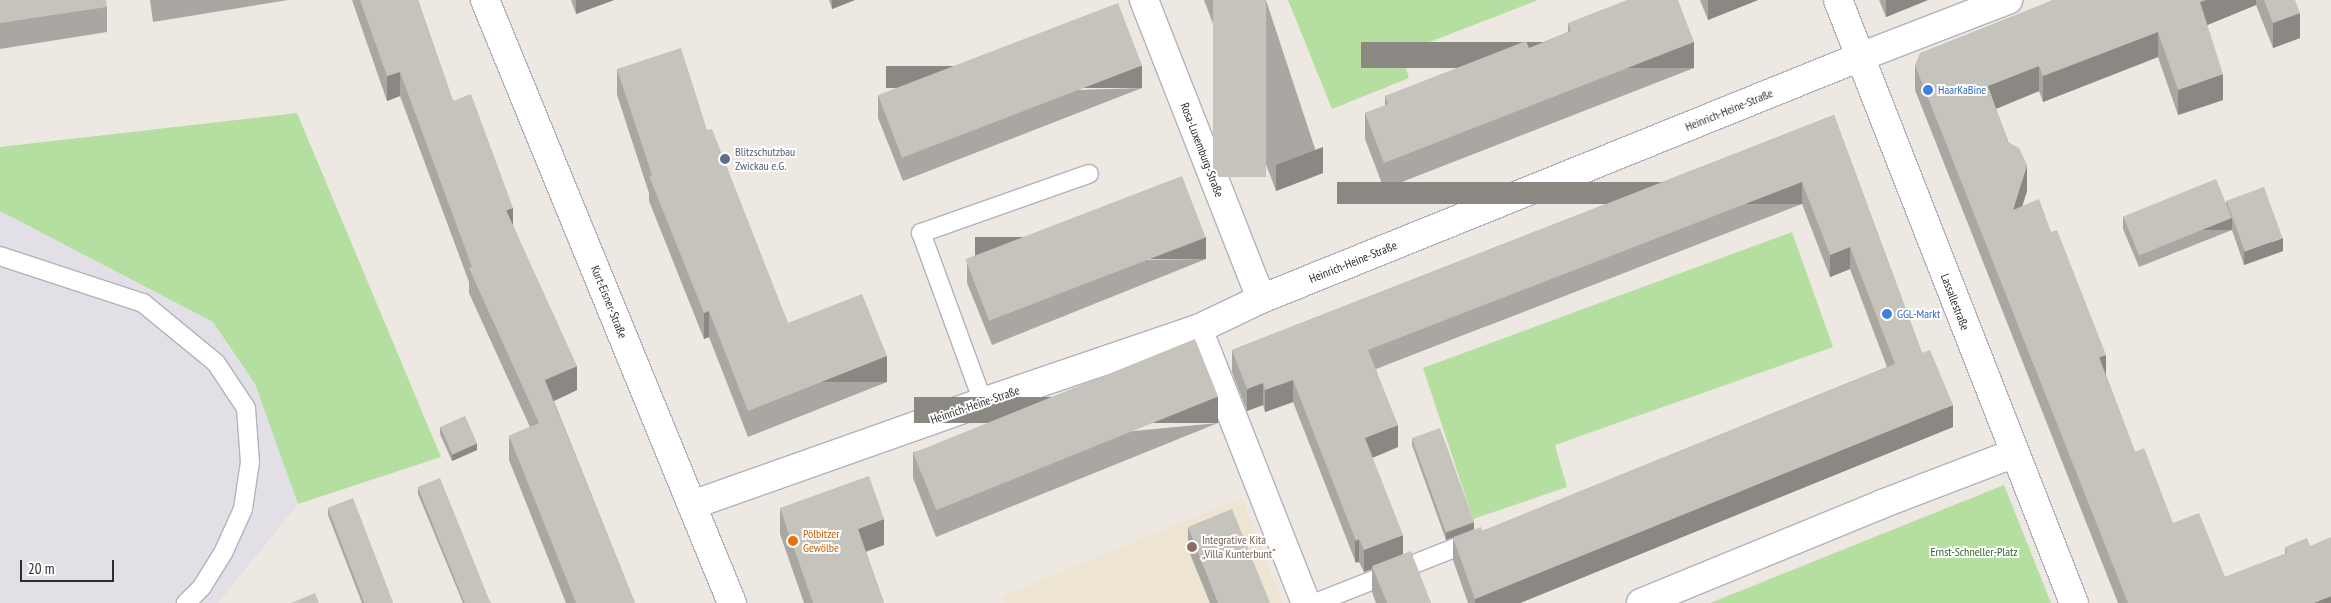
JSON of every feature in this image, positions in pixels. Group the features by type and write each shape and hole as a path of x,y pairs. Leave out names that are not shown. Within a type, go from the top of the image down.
{"street":[{"name":"Kurt-Eisner-Straße","path":"486,0 732,603"},
{"name":"Rosa-Luxemburg-Straße","path":"1144,0 1261,299"},
{"name":"Lassallestraße","path":"1838,0 2074,603"},
{"name":"Heinrich-Heine-Straße","path":"692,505 983,402 1198,329 1261,299 1860,57 2008,0"},
{"path":"1198,329 1306,603"},
{"path":"1641,603 1882,504 2015,453"}],"lane":[{"path":"983,402 921,233 1088,174"},
{"path":"0,256 143,303 216,364 246,408 250,462 242,509 223,553 202,587 186,603"},
{"path":"1315,603 1491,534"}],"shaded area":[{"path":"0,211 213,322 255,384 298,504 218,603 0,603"},
{"name":"Integrative Kita „Villa Kunterbunt“","path":"1242,498 1282,603 1005,603 1002,596"}],"green space":[{"path":"1288,0 1538,0 1401,53 1409,78 1332,109"},
{"path":"297,113 441,457 298,504 255,384 213,322 0,211 0,147"},
{"path":"1792,232 1833,347 1555,445 1567,487 1473,519 1423,368"},
{"name":"Ernst-Schneller-Platz","path":"2004,485 2051,603 1710,603"}],"building":[{"path":"0,0 106,0 107,7 0,23"},
{"path":"360,0 418,0 453,101 471,94 513,208 506,210 577,366 545,380 635,603 576,603 509,436 539,423 469,268 472,267 400,72 387,76"},
{"path":"1213,0 1266,0 1266,177 1213,177"},
{"path":"1627,0 1678,0 1694,42 1384,163 1365,113 1388,104 1385,96 1526,41 1529,48 1571,31 1568,23"},
{"path":"2053,0 2206,0 2200,2 2223,74 2178,90 2158,32 2043,76 2039,66 1988,86 2008,142 2019,148 2027,165 2013,210 2039,199 2051,232 2057,230 2106,355 2099,357 2135,452 2144,448 2173,523 2199,513 2225,577 2287,553 2285,547 2307,538 2310,546 2331,537 2331,596 2314,603 2128,603 1915,65 1920,53"},
{"path":"2264,0 2295,0 2300,13 2273,23"},
{"path":"1118,3 1142,66 902,158 878,95"},
{"path":"681,48 707,130 712,129 788,323 862,294 887,356 748,411 709,311 704,313 649,176 652,175 617,69"},
{"path":"1834,115 1922,353 1930,350 1953,405 1475,599 1453,538 1481,527 1482,531 1895,364 1850,247 1830,255 1802,182 1368,350 1398,425 1365,438 1403,535 1364,550 1359,539 1356,541 1293,380 1265,390 1263,383 1247,389 1232,350"},
{"path":"1182,176 1206,238 989,321 965,259"},
{"path":"2216,179 2232,218 2139,255 2123,216"},
{"path":"2264,187 2282,238 2245,251 2226,201"},
{"path":"1195,339 1218,396 936,510 913,453"},
{"path":"465,416 477,443 453,454 440,427"},
{"path":"1440,428 1474,522 1446,532 1412,438"},
{"path":"869,476 884,519 858,529 884,603 813,603 780,508"},
{"path":"440,478 491,603 465,603 418,487"},
{"path":"353,498 393,603 364,603 328,508"},
{"path":"1232,509 1270,603 1218,603 1188,527"},
{"path":"1411,551 1431,603 1387,603 1372,566"},
{"path":"315,593 319,603 291,603"}],"place":[{"name":"HaarKaBine","path":"1928,90"},
{"name":"Blitzschutzbau Zwickau e.G.","path":"725,159"},
{"name":"GGL-Markt","path":"1887,314"},
{"name":"Pölbitzer Gewölbe","path":"793,541"},
{"name":"Integrative Kita „Villa Kunterbunt“","path":"1192,547"}]}
